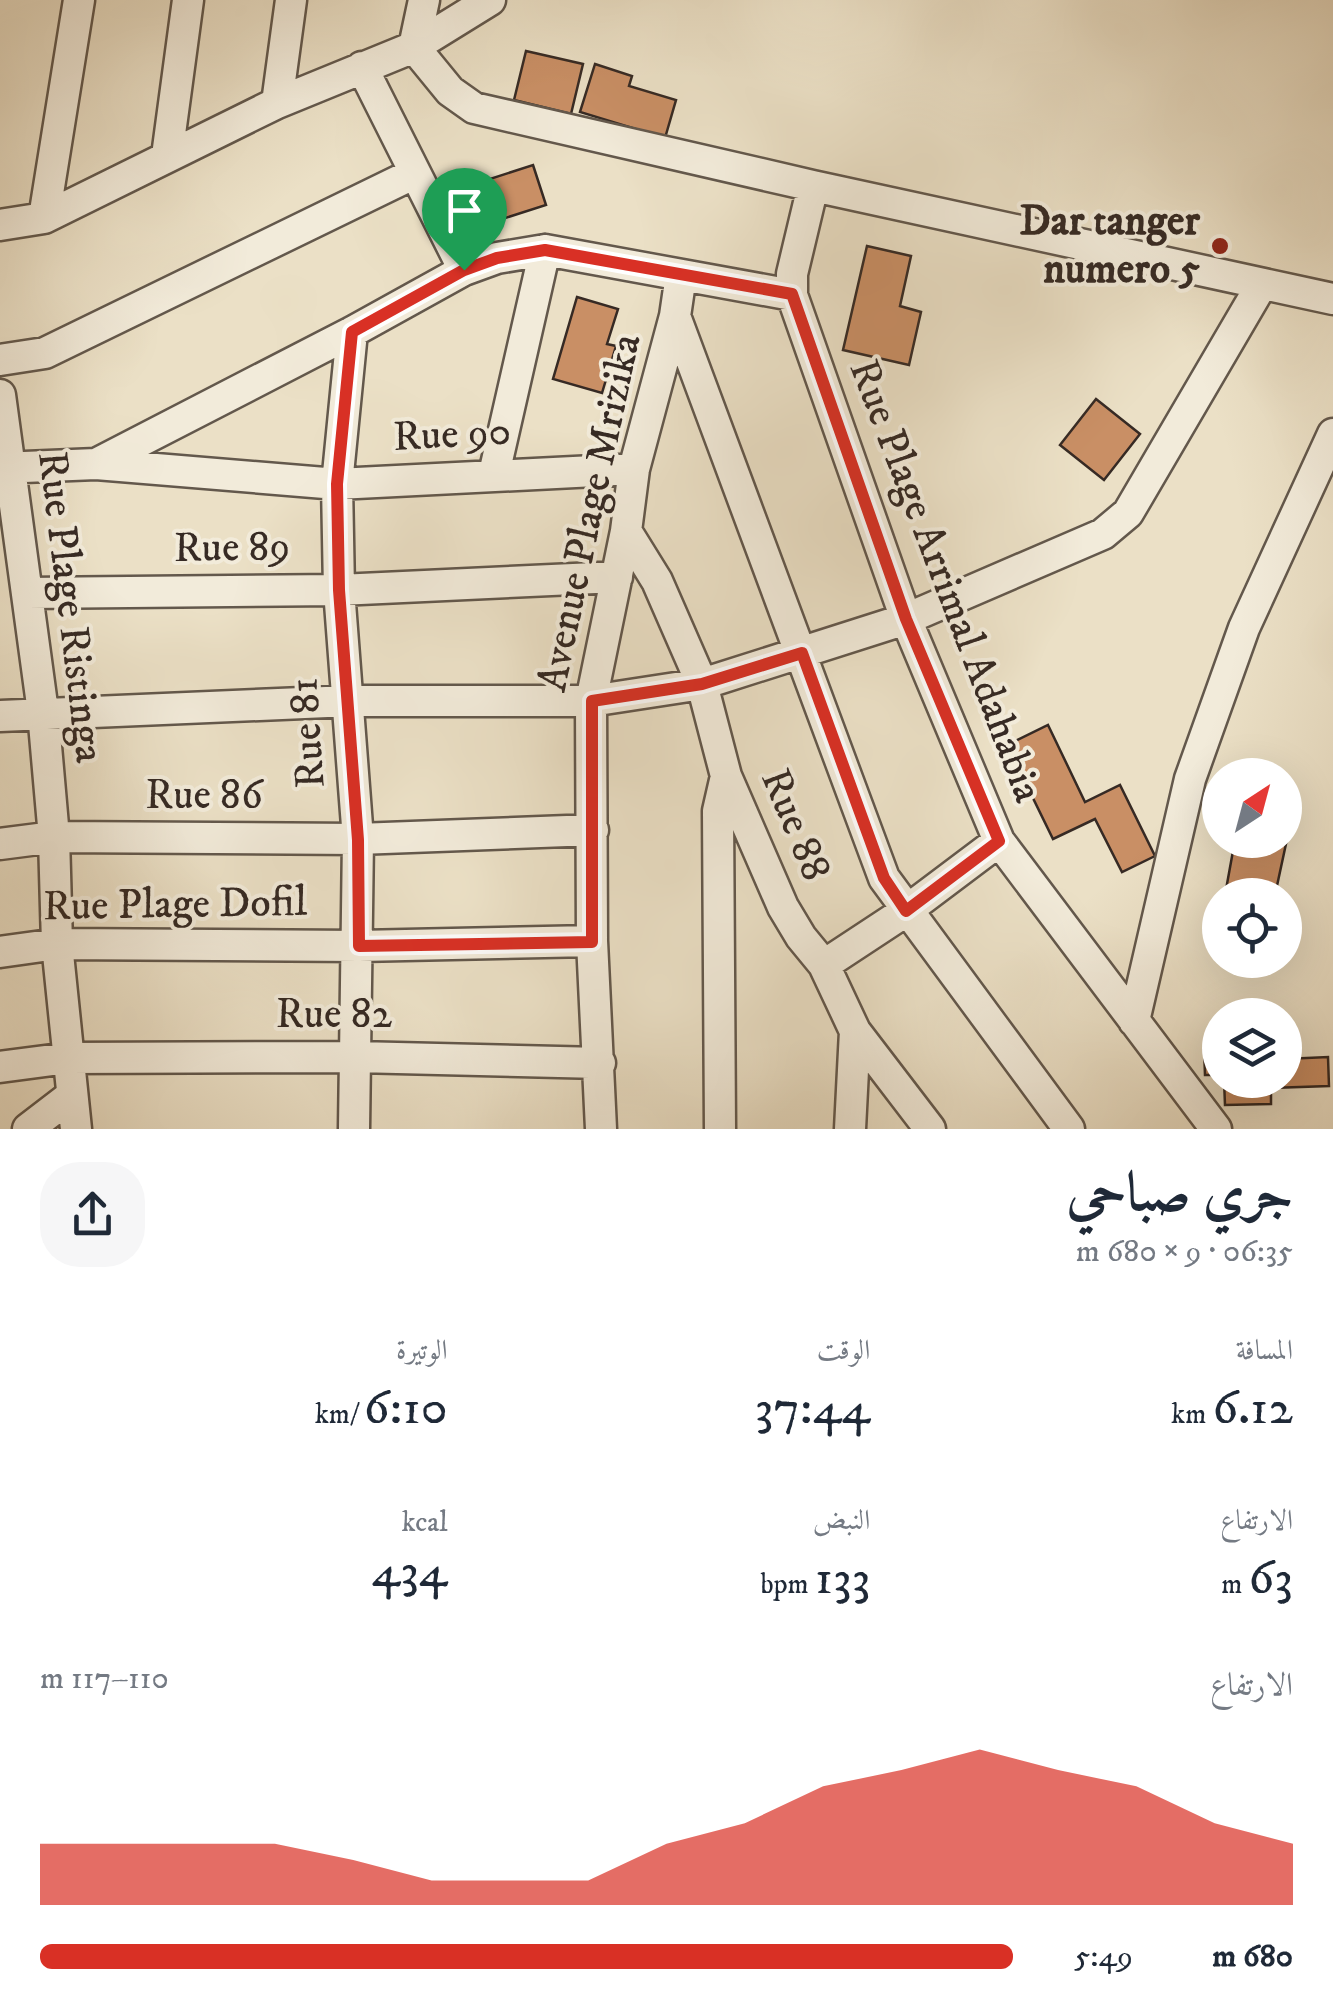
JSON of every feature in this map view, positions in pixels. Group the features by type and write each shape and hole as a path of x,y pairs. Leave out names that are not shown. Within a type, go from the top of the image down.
{"street":[{"path":"44,218 79,0"},
{"path":"167,156 188,0"},
{"path":"277,104 290,0"},
{"path":"414,47 424,0"},
{"path":"0,225 44,218 277,104 414,47 490,0"},
{"path":"414,47 450,90 474,108 1333,299"},
{"path":"362,67 464,270"},
{"path":"0,360 46,353 413,174"},
{"name":"Rue Plage Arrimal Adahabia","path":"813,186 792,274 792,294 906,619 999,841 1216,1129"},
{"path":"494,474 545,250"},
{"path":"6,468 96,464 464,270 497,258 545,250 792,294"},
{"name":"Avenue Plage Mrizika","path":"601,1129 592,942 592,701 626,531 634,470 681,275"},
{"path":"0,716 350,701 592,701 702,684 906,619 1103,534 1128,512 1262,284"},
{"path":"674,316 884,878 1069,1129"},
{"name":"Rue 81","path":"352,332 337,484 339,590 358,840 354,1129"},
{"name":"Rue Plage Ristinga","path":"0,395 17,586 43,712 54,838 57,944 76,1129"},
{"path":"1134,1022 1190,779 1244,628 1333,434"},
{"name":"Rue 90","path":"96,464 337,484 634,470"},
{"name":"Rue 88","path":"626,531 656,581 702,684 726,776 783,907 800,938 824,965 855,1031 930,1129"},
{"name":"Rue 89","path":"17,586 339,590 617,577"},
{"path":"720,1129 718,812 726,776"},
{"name":"Rue 86","path":"0,844 54,838 358,840 593,830"},
{"path":"824,965 906,911 999,841"},
{"name":"Rue Plage Dofil","path":"0,952 57,944 359,946 592,942"},
{"path":"850,1129 855,1031"},
{"name":"Rue 82","path":"0,1067 68,1058 356,1057 600,1063"},
{"path":"28,1129 70,1096"}],"building":[{"path":"526,51 583,64 571,114 514,100"},
{"path":"595,64 632,76 629,86 676,100 665,138 580,112"},
{"path":"533,165 546,205 477,227 465,187"},
{"path":"867,246 911,256 900,306 921,312 909,365 843,350"},
{"path":"577,297 618,309 607,344 616,346 602,393 553,379"},
{"path":"1096,399 1140,434 1104,480 1060,445"},
{"path":"1048,725 1085,802 1120,785 1155,856 1122,872 1095,819 1053,839 1007,745"},
{"path":"1232,858 1283,858 1279,878 1228,878"},
{"path":"1328,1057 1329,1086 1302,1087 1302,1058"},
{"path":"1225,1098 1271,1098 1271,1104 1225,1105"}],"place":[{"name":"Dar tanger numero 5","path":"1220,246"}],"route":[{"path":"545,250 792,294 906,619 999,841 906,911 884,878 802,653 702,684 592,701 592,942 359,946 358,840 339,590 337,484 352,332 464,270 497,258 545,250"}]}
